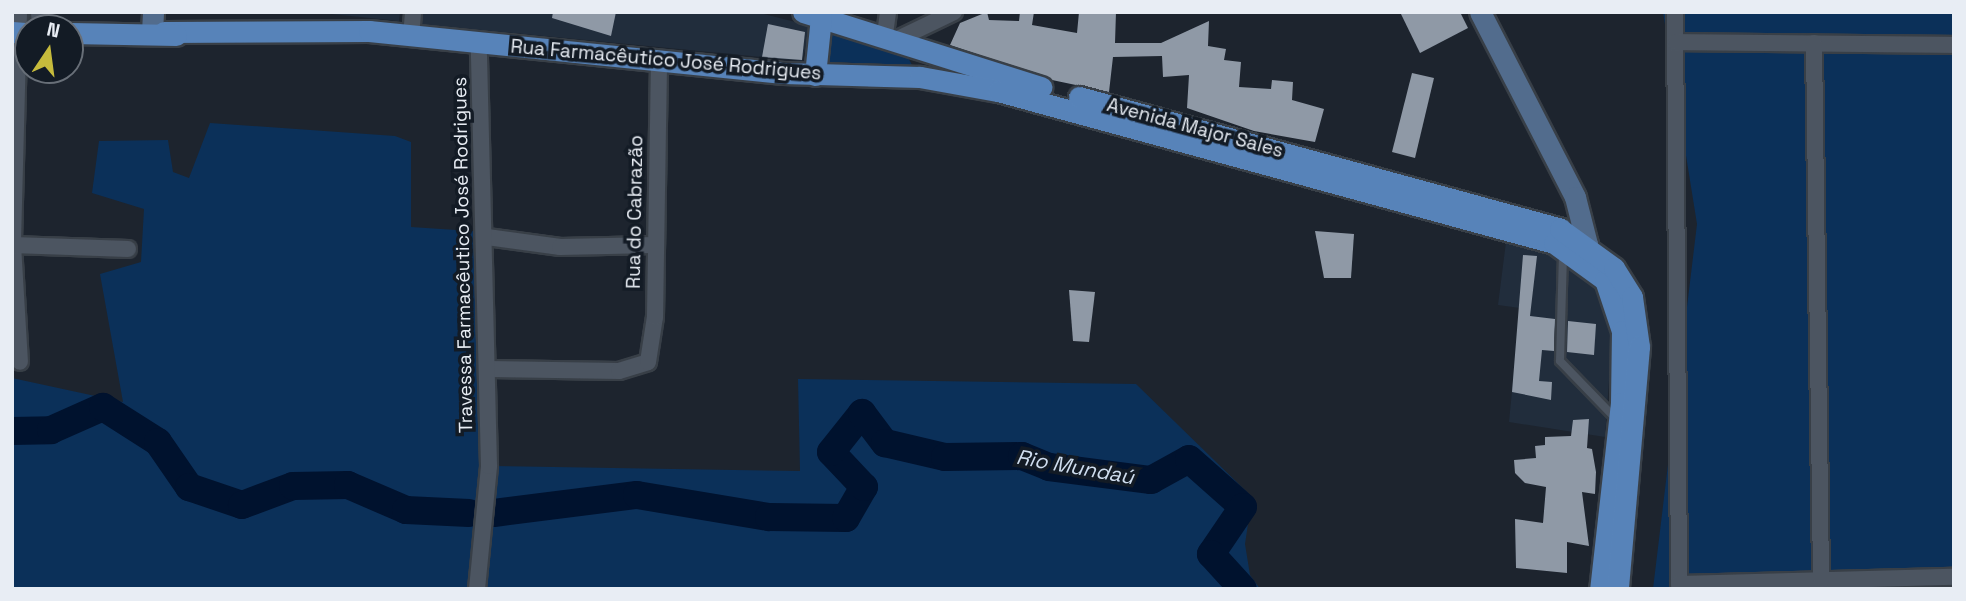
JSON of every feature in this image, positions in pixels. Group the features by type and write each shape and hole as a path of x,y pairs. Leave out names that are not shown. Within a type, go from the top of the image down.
{"main road":[{"name":"Avenida Major Sales","path":"812,15 893,36 927,52 1120,116 1586,253"},
{"path":"812,15 815,75"},
{"name":"Rua Farmacêutico José Rodrigues","path":"156,25 386,42 411,36"},
{"name":"Rua Farmacêutico José Rodrigues","path":"84,32 156,25 388,33 815,75 920,77"},
{"path":"920,77 927,52"},
{"name":"Avenida Major Sales","path":"920,77 1120,116 1525,218 1586,253"},
{"path":"1586,253 1605,280 1619,309 1626,421 1618,589"},
{"path":"1600,589 1626,421"}],"street":[{"path":"411,36 413,12"},
{"path":"888,12 893,36 954,12"},
{"path":"1480,12 1575,197 1586,253"},
{"path":"1675,12 1679,584 1954,577"},
{"path":"1676,42 1954,45"},
{"name":"Travessa Farmacêutico José Rodrigues","path":"477,589 489,466 486,237 479,43"},
{"path":"1814,43 1821,580"},
{"name":"Rua do Cabrazão","path":"489,369 619,371 648,362 655,245 659,61"},
{"path":"20,362 13,245 21,84"},
{"path":"486,237 560,247 655,245"},
{"path":"13,245 128,249"}],"lane":[{"path":"1563,248 1560,361 1626,421"}],"shaded area":[{"path":"312,12 400,12 399,21"},
{"path":"421,12 756,12 811,26 802,61 420,24"},
{"path":"1663,12 1954,12 1954,589 1653,589 1697,224"},
{"path":"830,34 905,52 912,65 826,62"},
{"path":"210,123 395,136 411,142 411,227 486,232 489,466 800,471 798,379 1136,384 1252,497 1245,544 1250,575 1260,589 12,589 12,378 123,402 100,274 141,262 144,209 92,193 99,141 168,140 173,172 189,178"},
{"path":"1506,242 1546,249 1584,269 1605,297 1612,338 1605,437 1509,422 1520,308 1498,305"}],"building":[{"path":"553,12 616,12 611,36 552,18"},
{"path":"987,12 989,20 1019,21 1020,12 1034,12 1032,25 1077,33 1079,12 1116,12 1115,43 1161,43 1209,21 1208,46 1226,49 1224,60 1241,62 1239,87 1271,89 1272,80 1293,82 1292,100 1324,109 1315,142 1254,131 1187,108 1189,75 1163,77 1162,56 1113,57 1109,92 1052,80 950,45 960,23"},
{"path":"1400,12 1460,12 1468,28 1420,53"},
{"path":"768,24 805,32 802,60 762,57"},
{"path":"1412,73 1434,78 1415,158 1392,152"},
{"path":"1315,231 1354,234 1351,278 1324,278"},
{"path":"1523,255 1537,256 1530,316 1555,319 1554,351 1542,350 1539,381 1552,382 1551,400 1512,392"},
{"path":"1069,290 1095,292 1089,342 1073,341"},
{"path":"1568,321 1596,324 1594,355 1567,352"},
{"path":"1589,419 1587,448 1592,449 1596,472 1595,494 1582,492 1589,546 1567,542 1567,573 1516,568 1515,519 1543,523 1546,487 1525,483 1515,473 1514,460 1536,458 1535,446 1545,445 1545,437 1571,436 1573,420"}],"waterway":[{"name":"Rio Mundaú","path":"12,431 51,430 103,407 158,442 189,487 242,505 293,486 348,485 406,510 469,513"},
{"name":"Rio Mundaú","path":"494,513 637,495 769,517 846,518 864,487 831,452 862,413 885,443 945,457 1022,456 1049,467 1151,480 1189,459 1243,507 1211,554 1243,589"}]}
